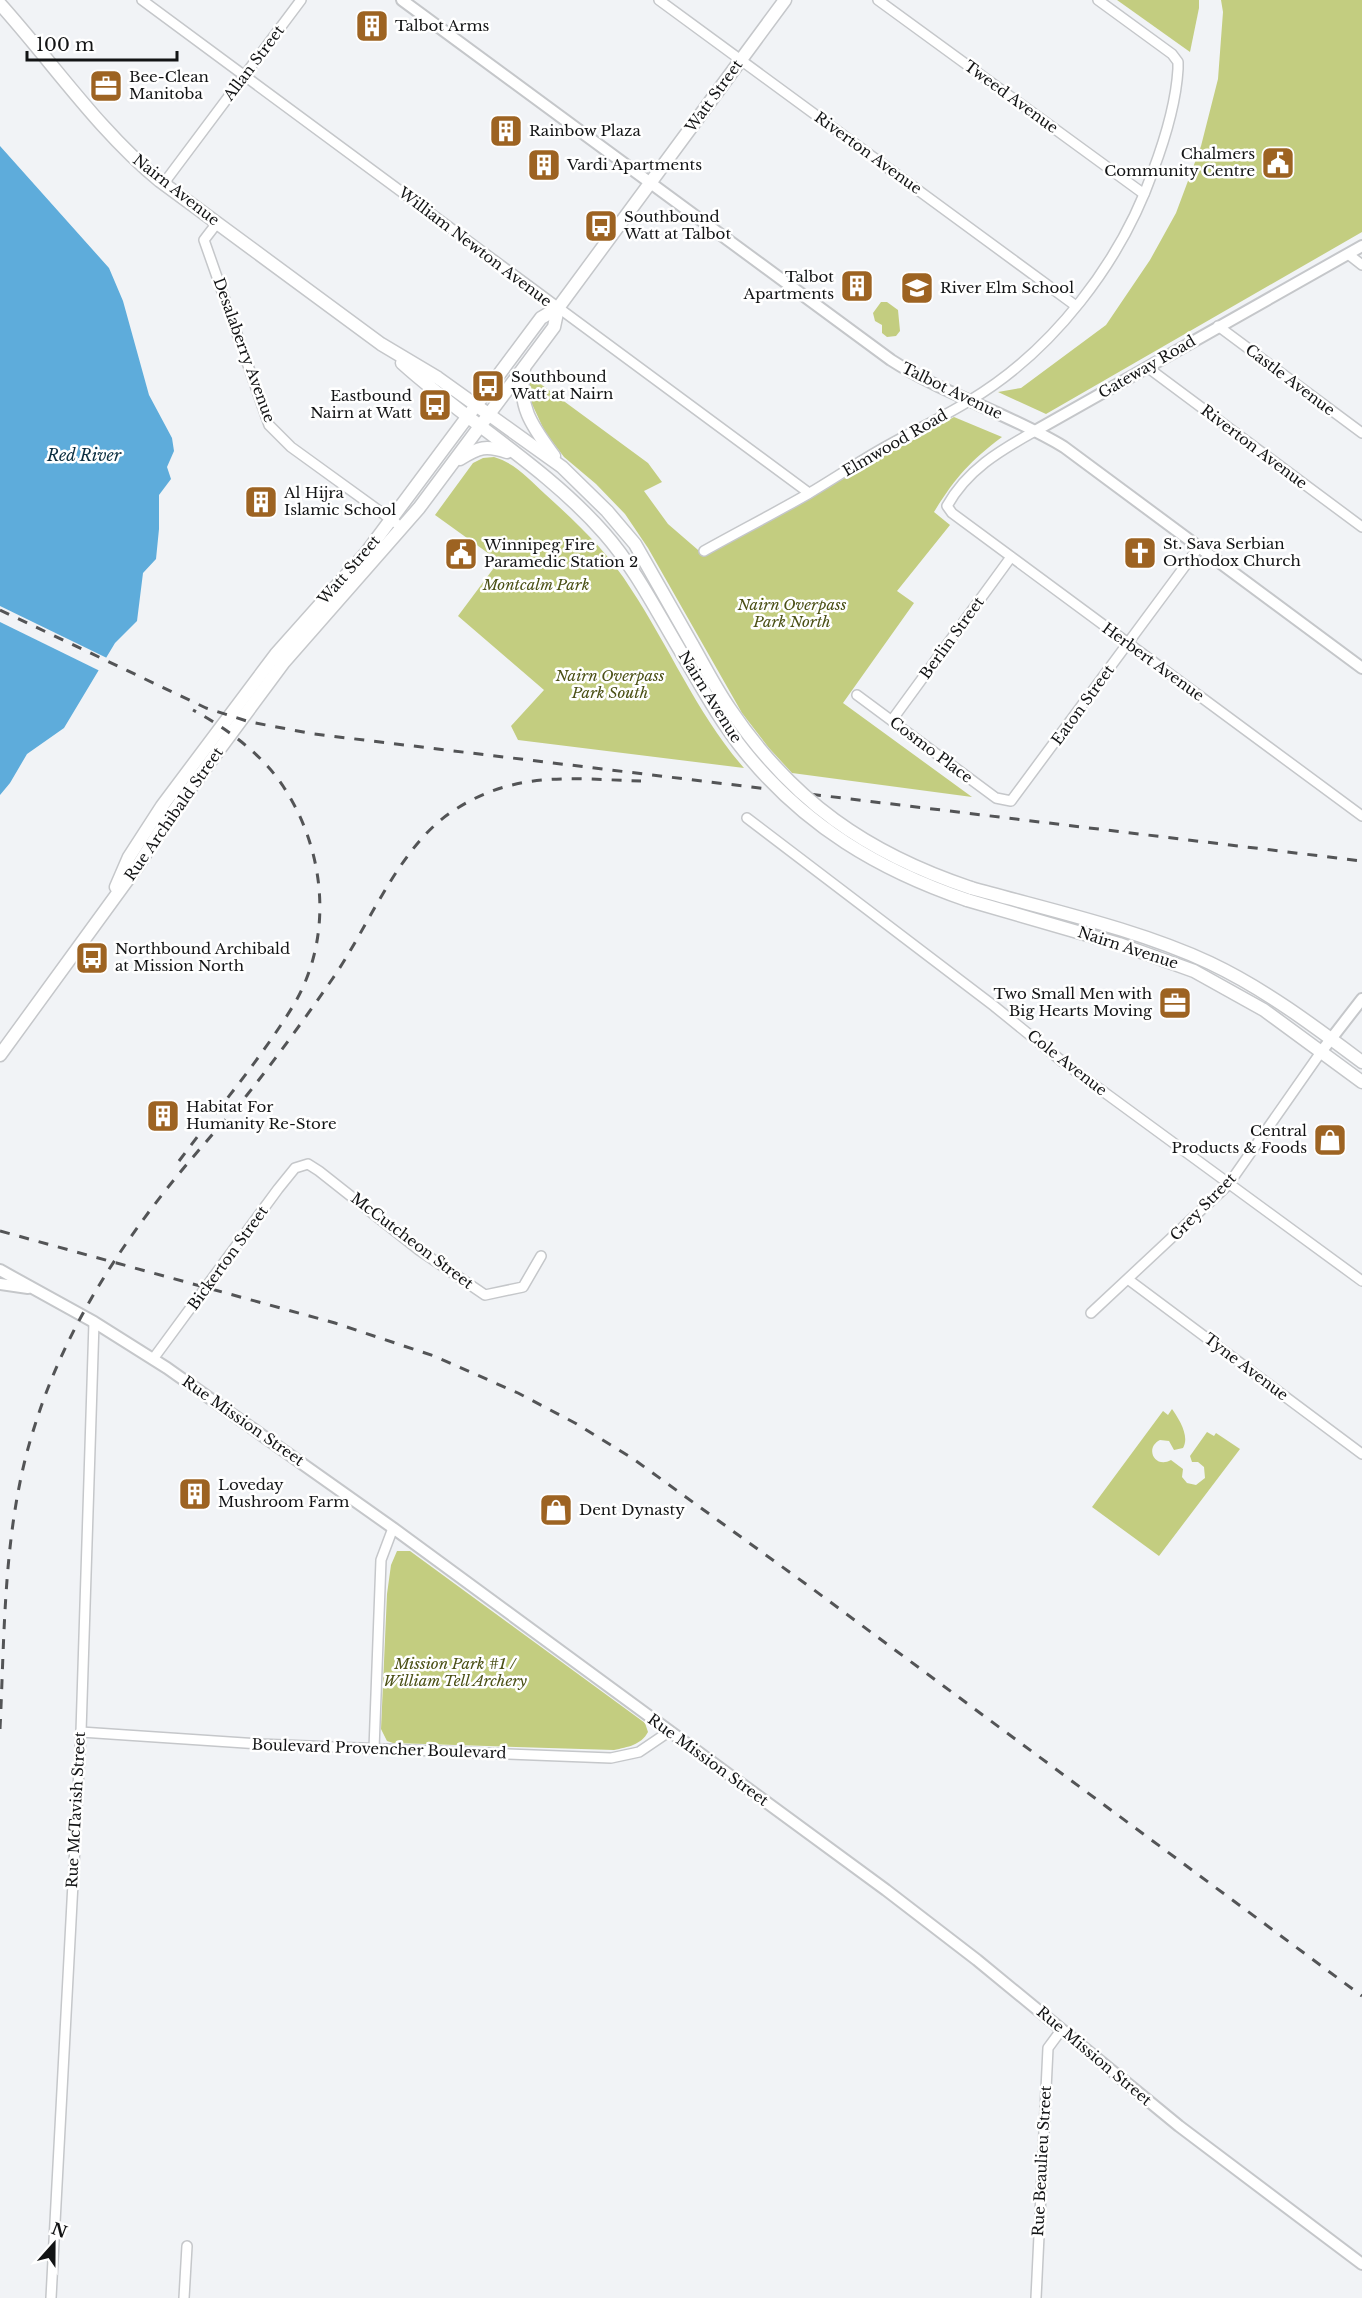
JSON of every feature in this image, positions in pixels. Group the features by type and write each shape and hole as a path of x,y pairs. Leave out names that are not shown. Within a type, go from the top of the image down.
{"main road":[{"name":"Watt Street","path":"233,721 276,654 361,558 391,520 475,403 541,318 558,308 785,0"},
{"name":"Nairn Avenue","path":"0,4 111,135 137,161 381,344 490,413 562,467 607,511 635,544 729,707 755,744 786,779 808,799 859,838 888,855 969,894 1177,963 1250,1000 1362,1082"},
{"name":"Watt Street","path":"233,721 402,528 554,327 558,308"},
{"name":"Nairn Avenue","path":"381,344 431,389 551,482 605,534 641,584 717,714 745,752 801,809 852,848 883,866 924,885 1130,933 1196,957 1255,986 1362,1062"},
{"path":"524,367 522,397 526,412 532,426 562,467"},
{"path":"451,465 472,451 491,446 520,456"},
{"name":"Rue Archibald Street","path":"0,1055 139,864 233,721"}],"street":[{"name":"William Newton Avenue","path":"142,0 809,494"},
{"name":"Allan Street","path":"164,183 301,0"},
{"name":"Talbot Avenue","path":"402,0 911,374 1035,431 1064,447 1362,668"},
{"name":"Riverton Avenue","path":"659,0 1076,306"},
{"name":"Tweed Avenue","path":"878,0 1144,194"},
{"name":"Elmwood Road","path":"704,551 809,494 874,453 970,401 1027,358 1076,306 1115,253 1144,194 1169,121 1178,62 1172,54 1098,0"},
{"name":"Desalaberry Avenue","path":"217,223 204,240 269,425 291,447 402,528"},
{"name":"Gateway Road","path":"946,506 966,478 982,463 1218,326 1362,246"},
{"path":"1347,254 1362,265"},
{"name":"Castle Avenue","path":"1218,326 1362,433"},
{"name":"Riverton Avenue","path":"1147,367 1362,527"},
{"name":"Herbert Avenue","path":"946,506 952,513 1011,557 1362,816"},
{"name":"Eaton Street","path":"1008,802 1015,797 1199,547"},
{"name":"Berlin Street","path":"892,720 1011,557"},
{"name":"Cosmo Place","path":"856,695 996,798 1008,802"},
{"name":"Cole Avenue","path":"747,818 994,1006 1062,1062 1362,1281"},
{"name":"Grey Street","path":"1091,1313 1129,1280 1228,1185 1321,1052 1362,999"},
{"name":"McCutcheon Street","path":"308,1164 320,1171 419,1250 485,1295 523,1287 541,1256"},
{"name":"Bickerton Street","path":"153,1359 278,1189 295,1168 308,1164"},
{"name":"Rue Mission Street","path":"0,1270 94,1322 153,1359 393,1528 886,1890 977,1960 1179,2126 1362,2264"},
{"name":"Tyne Avenue","path":"1129,1280 1362,1454"},
{"name":"Rue Mission Street","path":"0,1284 31,1288"},
{"name":"Rue McTavish Street","path":"51,2298 81,1732 94,1322"},
{"path":"374,1749 381,1560 393,1528"},
{"name":"Boulevard Provencher Boulevard","path":"81,1732 259,1744 611,1758 639,1752 670,1731"},
{"name":"Rue Beaulieu Street","path":"1036,2298 1048,2048 1062,2029"},
{"path":"184,2298 187,2246"}],"green space":[{"path":"1117,0 1199,0 1190,52"},
{"name":"Chalmers Community Centre","path":"1221,0 1362,0 1362,232 1046,414 998,392 1021,388 1106,325 1150,260 1176,213 1201,146 1218,79 1223,12"},
{"path":"881,302 887,302 898,310 900,331 896,336 887,337 882,333 882,325 875,321 873,313"},
{"name":"Nairn Overpass Park North","path":"531,377 648,463 662,482 644,491 668,524 705,556 954,417 1002,437 964,471 934,512 950,525 897,591 914,603 843,703 972,797 792,773 742,713 648,548 625,514 596,484 564,457 545,432 532,404 529,389"},
{"name":"Nairn Overpass Park South","path":"494,457 509,463 527,477 602,550 622,575 645,611 712,726 744,768 518,740 511,726 544,690 458,616 499,561 435,515 473,463 483,458"},
{"path":"1172,1409 1184,1433 1183,1448 1174,1450 1169,1441 1160,1440 1155,1444 1152,1452 1156,1460 1165,1462 1171,1460 1183,1469 1182,1477 1187,1483 1196,1485 1205,1478 1204,1467 1198,1462 1192,1462 1190,1456 1207,1432 1214,1436 1216,1433 1240,1449 1159,1556 1092,1507 1163,1411 1168,1415"},
{"name":"Mission Park #1 / William Tell Archery","path":"397,1551 410,1551 645,1723 648,1732 634,1745 614,1750 387,1741 381,1729 387,1594 391,1565"}],"water":[{"name":"Red River","path":"0,146 109,268 123,301 149,395 172,438 174,451 167,467 171,479 159,495 156,559 143,573 137,621 115,643 64,728 27,754 0,795"}],"pier":[{"path":"0,606 109,659 102,672 0,622"}],"railway":[{"path":"0,610 206,708 250,722 314,734 1362,861"},
{"path":"179,1161 252,1065 293,1006 306,980 315,952 320,895 316,866 308,838 283,786 254,753 218,725 193,710"},
{"path":"0,1729 7,1576 11,1537 25,1462 35,1425 65,1348 84,1311 129,1240 153,1206 247,1095 291,1037 333,978 386,888 417,845 434,826 453,811 476,798 521,783 567,779 641,781"},
{"path":"0,1231 335,1323 434,1356 518,1393 575,1423 632,1458 810,1587 1362,1996"}],"place":[{"name":"Talbot Arms","path":"372,26"},
{"name":"Bee-Clean Manitoba","path":"106,86"},
{"name":"Rainbow Plaza","path":"506,131"},
{"name":"Chalmers Community Centre","path":"1278,163"},
{"name":"Vardi Apartments","path":"544,165"},
{"name":"Southbound Watt at Talbot","path":"601,226"},
{"name":"Talbot Apartments","path":"857,286"},
{"name":"River Elm School","path":"917,288"},
{"name":"Southbound Watt at Nairn","path":"488,386"},
{"name":"Eastbound Nairn at Watt","path":"435,405"},
{"name":"Al Hijra Islamic School","path":"261,502"},
{"name":"St. Sava Serbian Orthodox Church","path":"1140,553"},
{"name":"Winnipeg Fire Paramedic Station 2","path":"461,554"},
{"name":"Northbound Archibald at Mission North","path":"92,958"},
{"name":"Two Small Men with Big Hearts Moving","path":"1175,1003"},
{"name":"Habitat For Humanity Re-Store","path":"163,1116"},
{"name":"Central Products & Foods","path":"1330,1140"},
{"name":"Loveday Mushroom Farm","path":"195,1494"},
{"name":"Dent Dynasty","path":"556,1510"}],"park label":[{"name":"Montcalm Park","path":"536,585"}]}
